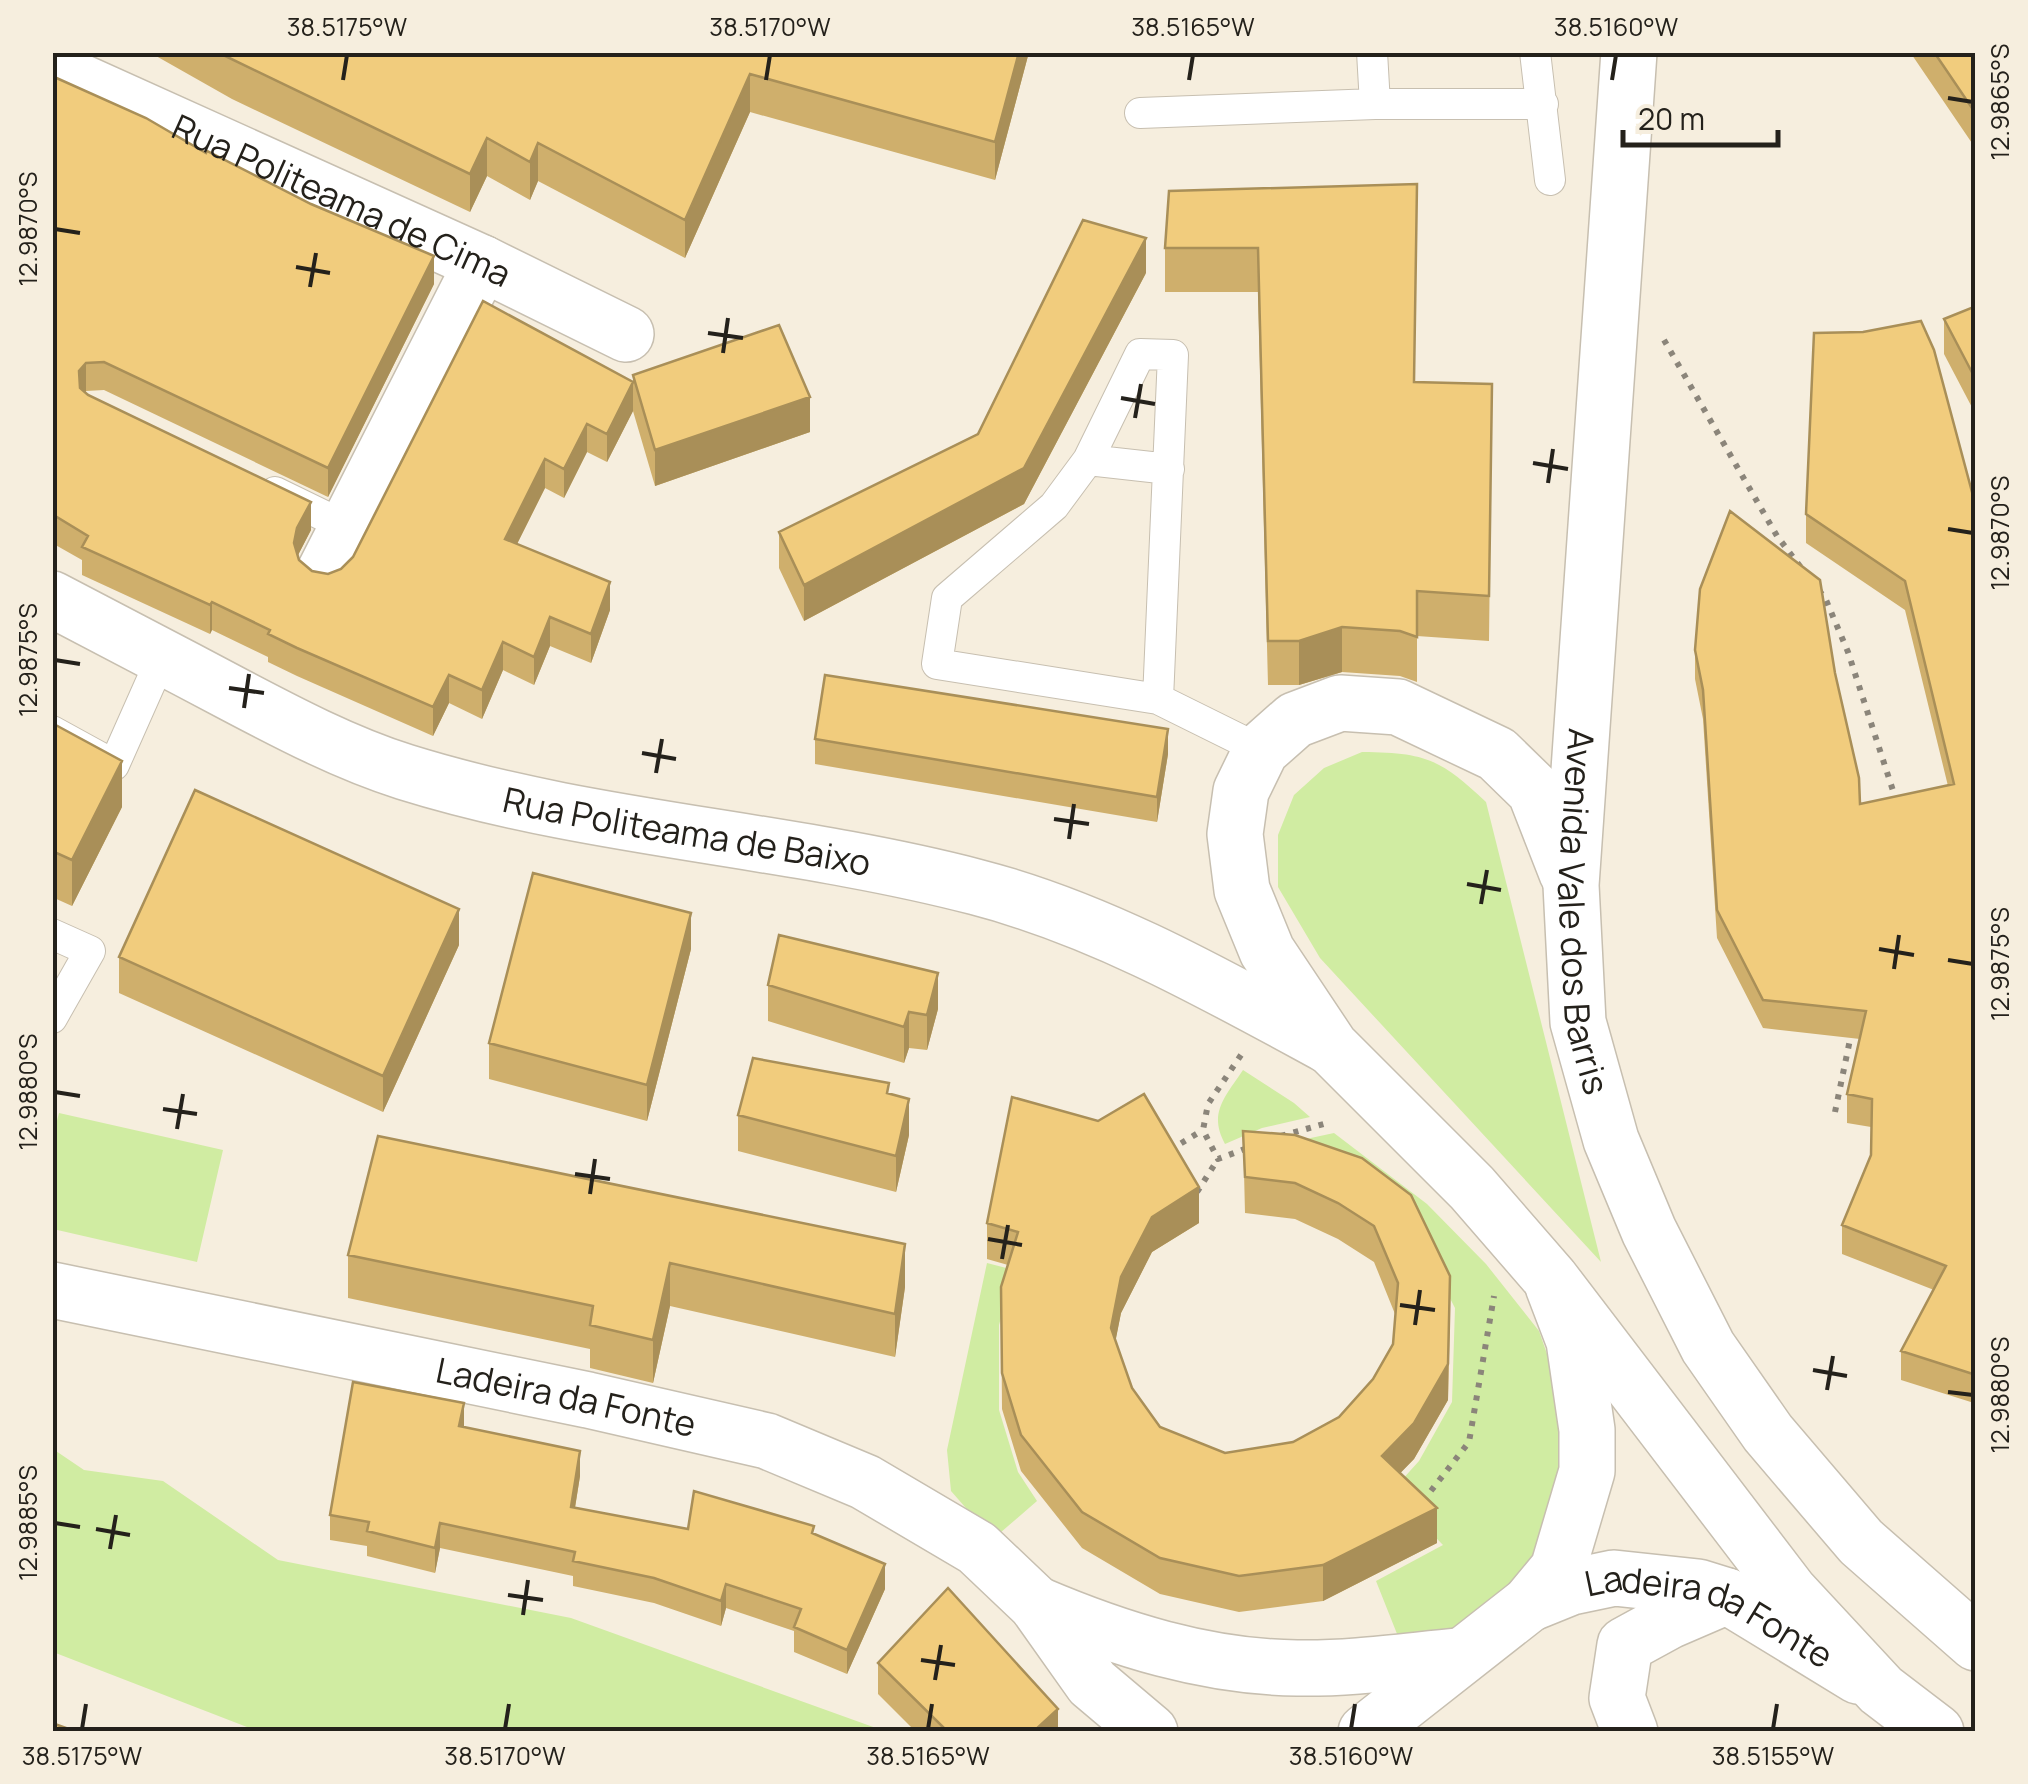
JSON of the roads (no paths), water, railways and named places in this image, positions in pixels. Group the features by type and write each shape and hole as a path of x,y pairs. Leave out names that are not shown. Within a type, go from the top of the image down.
{"street":[{"name":"Avenida Vale dos Barris","path":"1629,52 1571,885 1578,1022 1611,1140 1649,1231 1708,1346 1768,1433 1860,1542 1976,1643"},
{"name":"Rua Politeama de Cima","path":"52,69 482,263 626,334"},
{"path":"335,549 482,263"},
{"name":"Rua Politeama de Baixo","path":"52,599 300,730 404,772 556,810 679,834 892,866 982,888 1192,972 1331,1047"},
{"path":"1571,885 1535,791 1497,754 1398,707 1340,703 1295,720 1261,750 1241,790 1235,834 1242,890 1268,951 1331,1047 1472,1188 1550,1278 1790,1592 1881,1690 1936,1732"},
{"name":"Ladeira da Fonte","path":"1530,1604 1558,1570 1587,1470 1588,1430 1574,1341 1550,1278"},
{"name":"Ladeira da Fonte","path":"52,1290 588,1400 767,1441 865,1482 977,1548 1036,1604 1101,1707 1150,1732"},
{"name":"Ladeira da Fonte","path":"1366,1732 1458,1656 1530,1604 1571,1587 1614,1578 1698,1587 1727,1596 1881,1690"},
{"path":"1630,1732 1617,1698 1625,1645 1727,1596"},
{"name":"Ladeira da Fonte","path":"1036,1604 1111,1636 1248,1664 1295,1668 1380,1666 1458,1656"}],"lane":[{"path":"1372,52 1374,104"},
{"path":"1535,52 1550,180"},
{"path":"1140,113 1374,104 1543,104"},
{"path":"1158,699 1173,354 1140,354 1088,460 1054,506 947,598 938,664 1158,699 1261,750"},
{"path":"1088,460 1169,470"},
{"path":"256,484 335,549"},
{"path":"52,730 114,766 162,657"},
{"path":"52,934 90,951 52,1018"}]}
